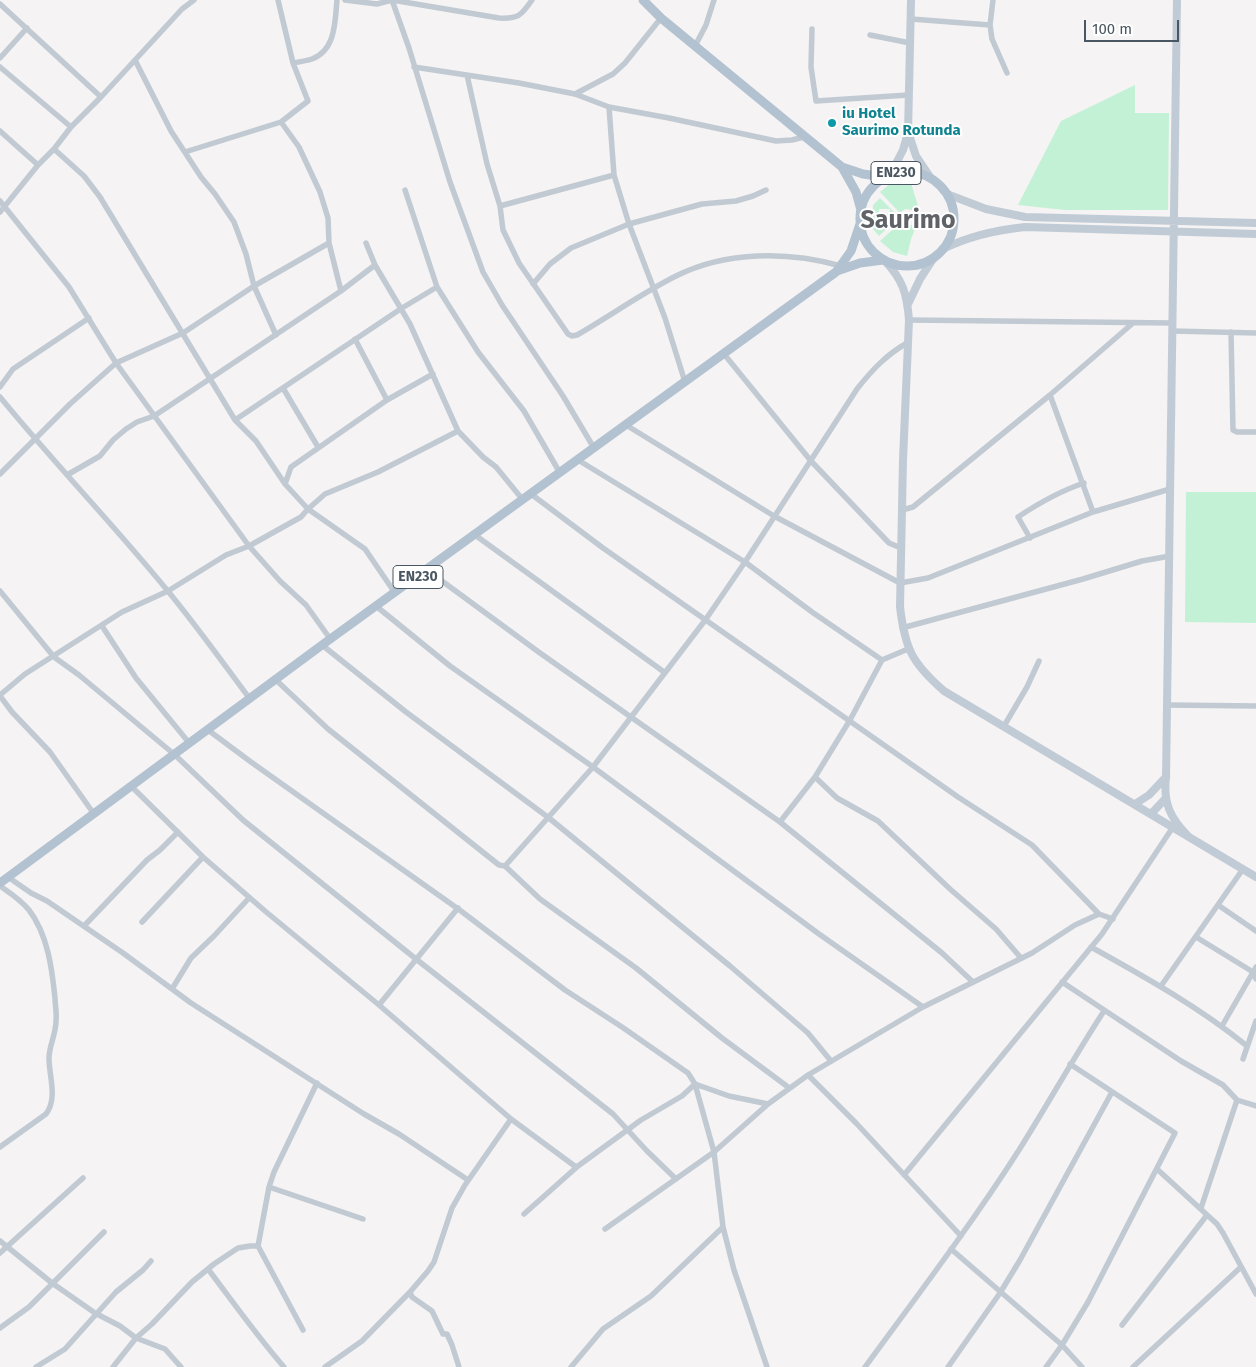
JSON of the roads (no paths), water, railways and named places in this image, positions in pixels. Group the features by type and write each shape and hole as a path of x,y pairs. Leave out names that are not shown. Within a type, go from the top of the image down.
{"main road":[{"name":"EN230","path":"644,0 661,18 842,167 863,174 888,176 910,172 930,177 939,184 952,204 954,222 949,239 943,249 933,258 918,264 907,266 884,260 874,253 868,245 860,224"},
{"name":"EN230","path":"842,167 856,192 861,210"},
{"name":"EN230","path":"0,884 376,606 839,269 851,251 860,224 861,210 869,191 876,183 888,176"},
{"name":"EN230","path":"839,269 860,263 884,260"}],"street":[{"path":"0,212 71,127 182,9 194,0"},
{"path":"185,152 281,122 308,101 293,63 278,0"},
{"path":"293,63 314,59 325,50 334,35 337,0"},
{"path":"345,0 377,4 392,0 514,19 524,11 532,0"},
{"path":"392,0 409,48 450,182 483,272 502,305 563,396 594,448"},
{"path":"695,46 706,25 714,0"},
{"path":"888,176 903,150 908,133 911,0"},
{"path":"993,0 990,25 992,39 1007,73"},
{"path":"1177,0 1172,232 1170,556 1166,777 1164,792 1165,799 1180,828 1189,836"},
{"path":"0,4 101,97"},
{"path":"575,94 613,74 625,63 661,18"},
{"path":"910,19 990,25"},
{"path":"0,58 27,28"},
{"path":"812,29 812,67 816,101 908,95"},
{"path":"870,35 910,43"},
{"path":"135,60 170,131 234,222 246,254 254,286 276,335"},
{"path":"0,67 71,127"},
{"path":"414,67 575,94 609,107 776,141 804,137"},
{"path":"467,75 500,206 503,230 519,263 568,334 572,336 577,335 677,276 708,265 753,256 784,256 818,259 839,269"},
{"path":"609,107 614,175 629,224 686,382"},
{"path":"281,122 299,147 320,192 328,218 329,243 341,291"},
{"path":"0,131 38,165"},
{"path":"908,133 916,156 930,177"},
{"path":"54,149 84,176 100,196 235,420 256,441 285,484 308,508 364,549 395,593"},
{"path":"500,206 614,175"},
{"path":"405,190 437,287 478,352 524,411 560,473"},
{"path":"533,284 550,264 571,248 629,224 702,204 753,196 766,190"},
{"path":"947,194 986,209 1025,217 1256,222"},
{"path":"0,200 69,287 116,363 249,546 306,605 327,642 406,712 549,818 773,1003 808,1033 832,1061"},
{"path":"1025,217 1025,227"},
{"path":"943,249 977,235 1025,227 1256,234"},
{"path":"366,242 375,265 402,308 458,431 483,457 496,467 523,500"},
{"path":"1,472 70,404 116,363 183,333 254,286 329,243"},
{"path":"908,304 933,258"},
{"path":"884,260 898,276 908,304 909,320 900,583 902,628 908,649 923,670 944,691 1256,877"},
{"path":"67,475 100,456 113,440 126,429 137,422 154,416 341,291 375,265"},
{"path":"235,420 402,308 437,287"},
{"path":"0,387 13,369 89,318"},
{"path":"909,320 1133,323 1256,333"},
{"path":"902,510 913,507 1133,323"},
{"path":"1231,332 1233,430 1237,432 1256,432"},
{"path":"355,339 388,400"},
{"path":"505,866 593,767 706,619 857,389 876,366 892,352 907,343"},
{"path":"724,354 811,461 889,543 901,548"},
{"path":"285,484 291,467 388,400 433,374"},
{"path":"283,388 318,448"},
{"path":"1050,394 1093,512"},
{"path":"0,397 35,440 168,591 250,699"},
{"path":"626,425 774,516 900,583 928,578 1093,512 1170,489"},
{"path":"94,814 50,752 12,712 0,696 25,674 122,612 168,591 226,555 249,546 301,517 308,508 325,494 378,472 458,431"},
{"path":"578,460 745,562 882,660"},
{"path":"1030,538 1018,517 1053,496 1084,483"},
{"path":"531,494 603,548 958,797 1032,845 1099,914 1113,919"},
{"path":"475,535 664,672"},
{"path":"902,628 1142,561 1170,556"},
{"path":"427,570 540,653 780,822 942,953 973,982"},
{"path":"0,591 54,656 175,755 243,820 613,1114 676,1179"},
{"path":"376,606 450,666 593,767 819,934 923,1007"},
{"path":"102,626 136,678 190,744"},
{"path":"780,822 815,777 850,720 882,660 908,649"},
{"path":"1004,726 1027,687 1039,661"},
{"path":"276,680 328,729 499,864 505,866 540,899 636,968 722,1038 788,1088"},
{"path":"1167,704 1256,706"},
{"path":"208,730 458,908 565,990 682,1068 695,1084 714,1152 723,1227 734,1270 767,1367"},
{"path":"815,777 837,798 878,821 950,889 996,929 1021,958"},
{"path":"1135,804 1149,795 1166,777"},
{"path":"132,787 203,857 249,898 379,1005 512,1119 576,1167"},
{"path":"1151,814 1165,799"},
{"path":"904,1175 1113,919 1173,827"},
{"path":"84,926 178,832"},
{"path":"142,922 203,857"},
{"path":"1161,986 1243,869"},
{"path":"8,877 84,926 191,1003 364,1114 399,1134 468,1180"},
{"path":"0,884 30,911 41,933 51,963 57,1020 50,1050 52,1091 50,1109 46,1114 0,1147"},
{"path":"172,989 191,958 249,898"},
{"path":"1218,905 1256,931"},
{"path":"379,1005 458,908"},
{"path":"605,1229 714,1152 768,1104 808,1075 923,1007 1032,953 1075,924 1099,914"},
{"path":"1196,937 1255,970"},
{"path":"1091,947 1161,986 1222,1026 1247,1046"},
{"path":"1255,970 1256,980"},
{"path":"1222,1026 1255,970"},
{"path":"1062,982 1182,1062 1223,1085 1237,1100 1255,1103"},
{"path":"865,1367 961,1236 1018,1150 1104,1011"},
{"path":"1243,1059 1256,1021"},
{"path":"1046,1367 1088,1302 1175,1133 1070,1064"},
{"path":"808,1075 856,1123 961,1236"},
{"path":"303,1330 258,1246 269,1186 288,1140 317,1083"},
{"path":"695,1084 738,1098 768,1104"},
{"path":"524,1214 576,1167 627,1130 682,1096 695,1084"},
{"path":"948,1367 1000,1293 1020,1260 1112,1092"},
{"path":"1201,1208 1237,1100"},
{"path":"325,1367 362,1341 428,1271 434,1262 452,1208 468,1180 512,1119"},
{"path":"1157,1169 1201,1208 1223,1233 1256,1294"},
{"path":"0,1253 83,1178"},
{"path":"269,1186 363,1219"},
{"path":"1122,1325 1208,1215"},
{"path":"571,1367 603,1329 651,1296 723,1227"},
{"path":"0,1328 29,1307 104,1232"},
{"path":"0,1241 52,1283 95,1313 120,1326 136,1338 165,1349 181,1367"},
{"path":"113,1367 136,1338 192,1282 238,1248 258,1246"},
{"path":"951,1249 1062,1345 1082,1367"},
{"path":"36,1367 69,1345 95,1313 151,1261"},
{"path":"1132,1367 1241,1267"},
{"path":"208,1269 244,1315 254,1332 284,1367"},
{"path":"410,1292 412,1297 432,1311 443,1334 447,1334 459,1367"}],"place":[{"name":"iu Hotel Saurimo Rotunda","path":"832,123"}],"district":[{"name":"Saurimo","path":"908,221"}]}
